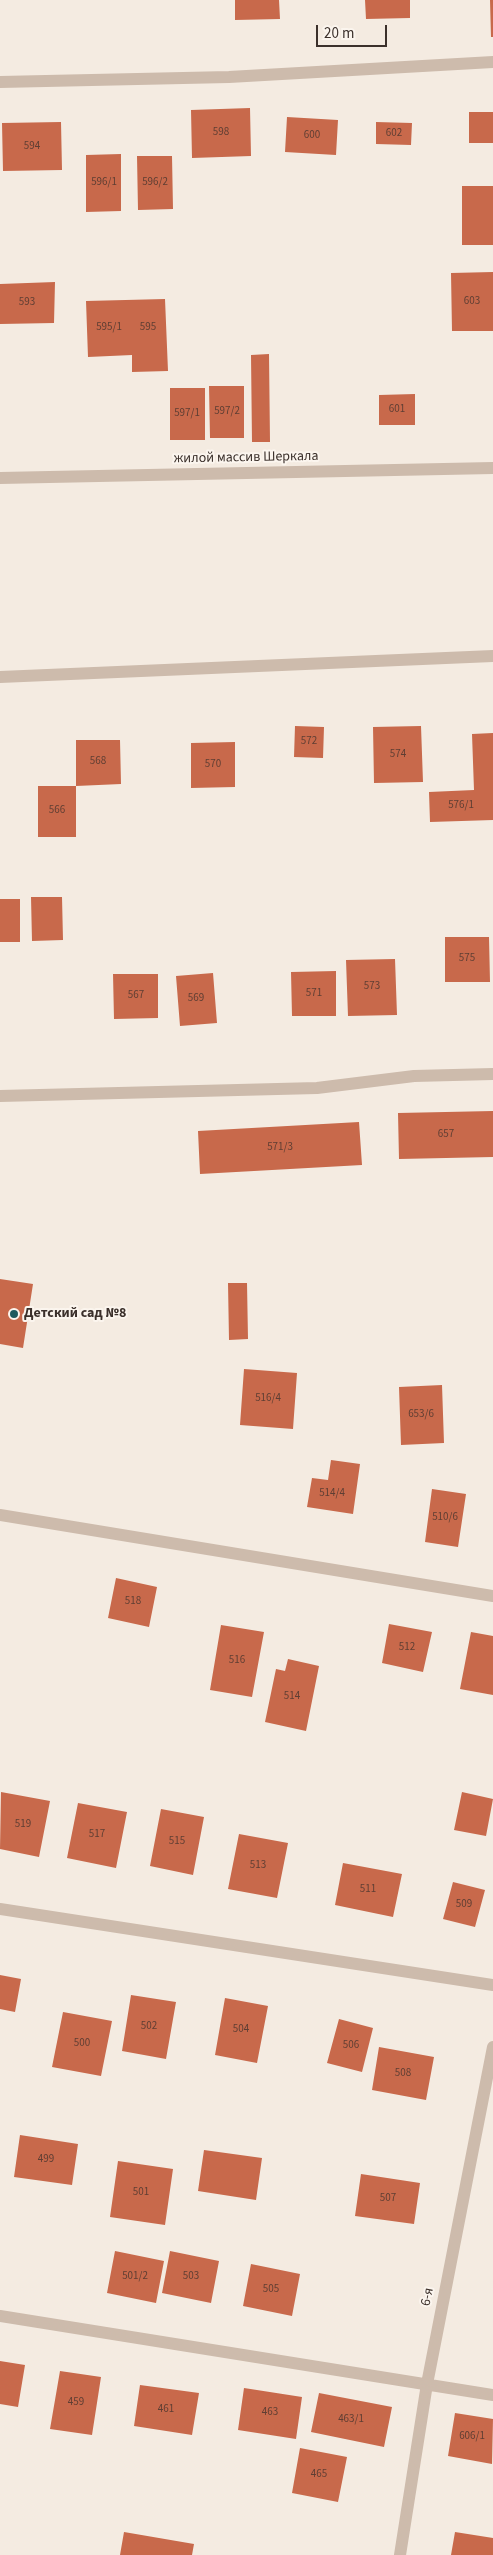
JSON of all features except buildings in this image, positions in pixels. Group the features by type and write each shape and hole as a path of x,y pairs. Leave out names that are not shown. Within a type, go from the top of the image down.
{"street":[{"path":"0,82 229,77 493,62"},
{"name":"жилой массив Шеркала","path":"0,478 493,468"},
{"path":"0,677 493,656"},
{"path":"0,1096 317,1088 414,1076 493,1074"},
{"path":"0,1515 493,1596"},
{"path":"0,1909 493,1986"},
{"name":"6-я","path":"400,2555 427,2384 493,2047"},
{"path":"0,2316 493,2395"}],"place":[{"name":"Детский сад №8","path":"14,1314"}]}
